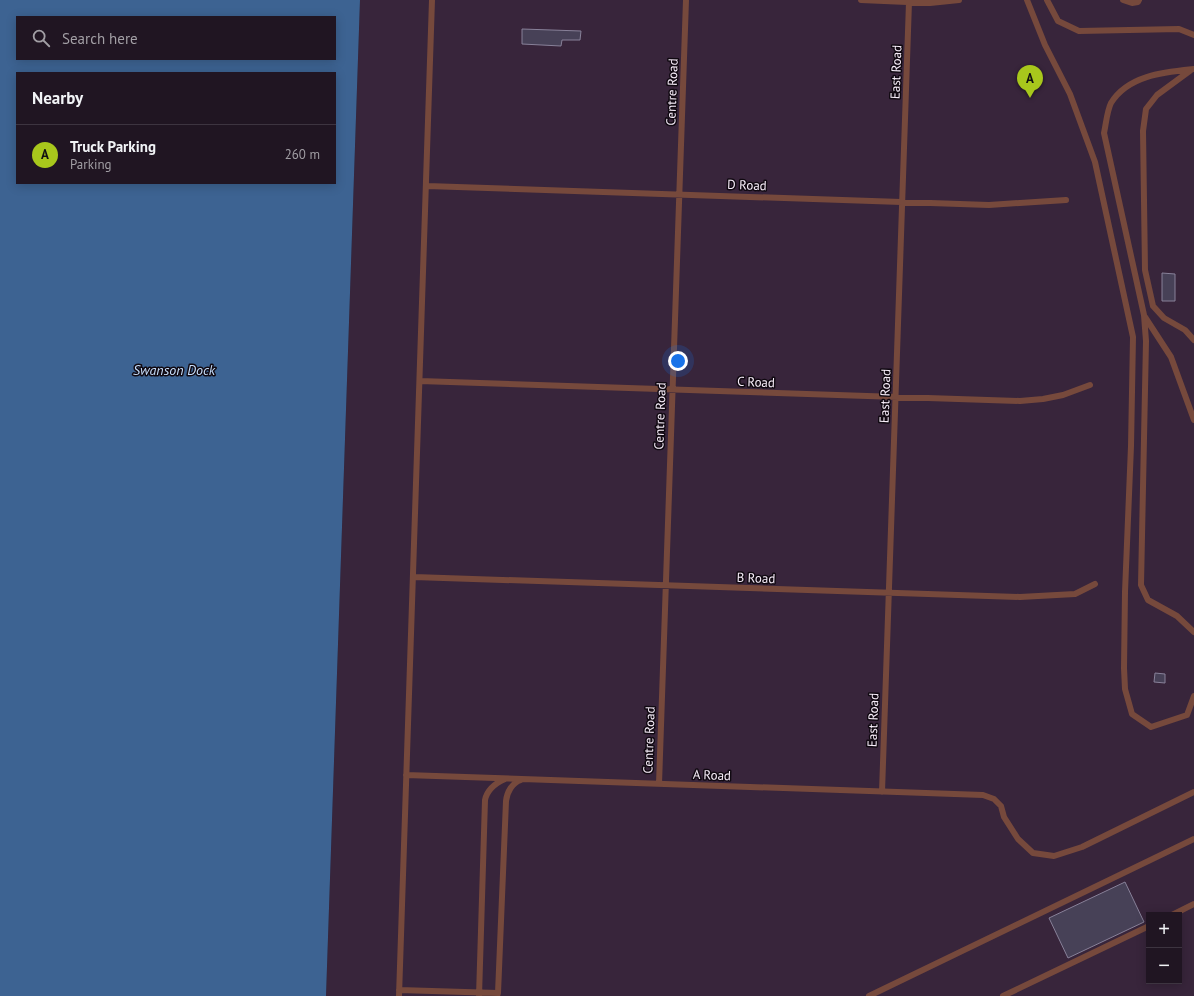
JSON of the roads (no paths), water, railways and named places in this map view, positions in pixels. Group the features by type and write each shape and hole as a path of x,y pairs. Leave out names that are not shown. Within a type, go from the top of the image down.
{"lane":[{"path":"432,0 399,993 497,995 506,801 511,788 517,782 524,779"},
{"name":"Centre Road","path":"659,784 686,0"},
{"path":"861,0 909,2 959,0"},
{"path":"1027,0 1045,45 1070,94 1095,162 1133,337 1131,446 1125,592 1125,689 1132,714 1151,727 1187,715 1194,696"},
{"path":"1047,0 1058,21 1079,31 1180,29 1194,35"},
{"path":"1123,0 1132,4 1138,2 1139,0"},
{"name":"East Road","path":"882,792 909,2"},
{"path":"1194,69 1166,72 1140,79 1120,90 1110,104 1104,133 1144,315 1146,342 1141,585 1148,600 1177,616 1194,632"},
{"path":"1194,69 1157,95 1146,109 1142,131 1145,270 1153,306 1164,318 1185,330 1194,340"},
{"name":"D Road","path":"427,186 989,205 1066,200"},
{"path":"1144,315 1171,357 1194,420"},
{"name":"C Road","path":"420,381 1020,401 1063,395 1090,384"},
{"name":"B Road","path":"414,577 1020,597 1074,594 1095,584"},
{"name":"A Road","path":"406,775 983,795 994,799 1001,806 1004,817 1018,839 1033,853 1054,856 1082,847 1194,792"},
{"path":"479,994 485,800 490,789 505,779"},
{"path":"869,996 1194,839"},
{"path":"1178,912 1194,904"},
{"path":"1003,996 1146,927"}],"water":[{"name":"Swanson Dock","path":"0,0 360,0 326,996 0,996"}],"place":[{"name":"Truck Parking","path":"1030,98"}]}
